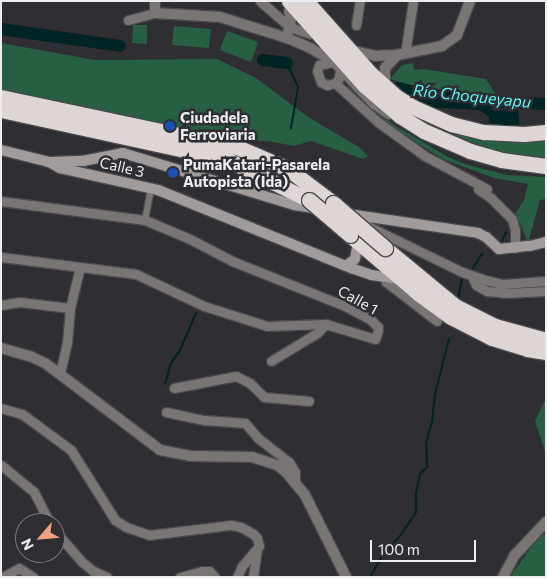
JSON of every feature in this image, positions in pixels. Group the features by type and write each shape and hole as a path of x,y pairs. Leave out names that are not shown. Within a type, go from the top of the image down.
{"highway":[{"path":"306,1 385,86 413,107 432,117 468,130 503,134 546,132"},
{"path":"289,6 364,85 400,116 433,136 470,152 501,160 546,166"},
{"path":"1,97 238,147 288,169 333,203 455,306 494,326 546,340"},
{"path":"1,110 220,156 309,200 434,306 470,328 509,344 546,352"}],"main road":[{"name":"Calle 3","path":"1,150 49,162 60,168 151,188 371,276 402,279"},
{"path":"49,162 94,160 123,153 294,205 354,216 478,233 486,237 499,249 546,242"},
{"path":"346,266 355,259 358,250 354,238"}],"street":[{"path":"155,1 155,13"},
{"path":"260,1 290,26 310,34"},
{"path":"281,1 289,6 340,70 382,110 404,125 433,136"},
{"path":"356,25 360,1"},
{"path":"406,48 413,1"},
{"path":"349,49 375,56 430,50 451,40 463,23 470,1"},
{"path":"287,38 292,19 289,6"},
{"path":"128,20 155,13 220,17 287,38 310,48 333,62"},
{"path":"310,48 320,65"},
{"path":"385,86 385,68 397,55"},
{"path":"320,65 333,62"},
{"path":"320,65 317,71 321,82 327,85 335,83 339,78 340,70"},
{"path":"335,83 378,122 491,198 512,219 515,230 515,248"},
{"path":"451,171 458,172 487,189"},
{"path":"145,220 151,188"},
{"name":"Calle 1","path":"1,201 145,220 190,239 232,261 345,306 371,320 378,327 378,330 375,339 326,324 274,327 256,324 204,306 136,274 1,257"},
{"path":"354,216 367,226 472,276 502,284 546,281"},
{"path":"60,373 67,343 70,308 80,267"},
{"path":"472,276 476,285 487,291 506,293 546,292"},
{"path":"385,277 386,282 437,321"},
{"path":"1,305 20,302 70,308"},
{"path":"271,361 317,333 326,324"},
{"path":"1,348 32,357 60,373 160,450 190,456 238,456 265,460 285,471 316,514 346,577"},
{"path":"174,388 236,376 250,384 264,397 308,401"},
{"path":"1,408 22,414 71,450 115,520 126,527 149,535 237,526 257,538 259,546 253,577"},
{"path":"166,412 206,420 245,423 258,438 289,462 295,472 294,482"},
{"path":"1,465 34,492 45,513"},
{"path":"503,577 514,556 546,522"},
{"path":"65,542 82,562 94,571 107,577"},
{"path":"237,577 242,566 257,550"},
{"path":"3,577 18,568 33,577"},
{"path":"180,577 202,570 213,576"}],"green space":[{"path":"133,25 147,25 147,44 132,43"},
{"path":"174,26 211,29 209,48 172,45"},
{"path":"227,31 258,42 251,62 220,50"},
{"path":"1,43 95,60 217,59 256,78 308,117 359,147 368,156 363,159 311,141 294,146 268,141 243,141 1,89"},
{"path":"413,63 414,70 423,69 486,79 498,98 428,90 390,79 402,65"},
{"path":"348,86 394,125 448,157 468,165 507,175 546,177 546,199 540,200 528,243 520,223 514,216 524,200 528,184 494,178 445,160 384,123 347,90"},
{"path":"426,121 436,125 546,137 546,160 518,157 466,144 425,125"},
{"path":"544,402 546,402 546,455 535,421"},
{"path":"546,533 546,577 510,577 539,536"}],"shaded area":[{"path":"518,110 520,130 509,130 488,122 494,111"}],"waterway":[{"name":"Río Choqueyapu","path":"1,29 120,46"},
{"name":"Río Choqueyapu","path":"263,60 287,63"},
{"path":"287,63 298,87 291,128"},
{"name":"Río Choqueyapu","path":"398,88 423,94 496,102 546,104"},
{"path":"423,94 423,103 481,106 492,114"},
{"path":"500,245 506,232"},
{"path":"473,268 482,254"},
{"path":"458,300 462,278"},
{"path":"165,384 171,363 180,350 196,313"},
{"path":"370,577 384,553 400,536 416,512 416,493 420,474 427,467 426,443 432,422 435,394 449,339"}],"place":[{"name":"Ciudadela Ferroviaria","path":"170,126"},
{"name":"PumaKatari-Pasarela Autopista (Ida)","path":"173,173"}]}
